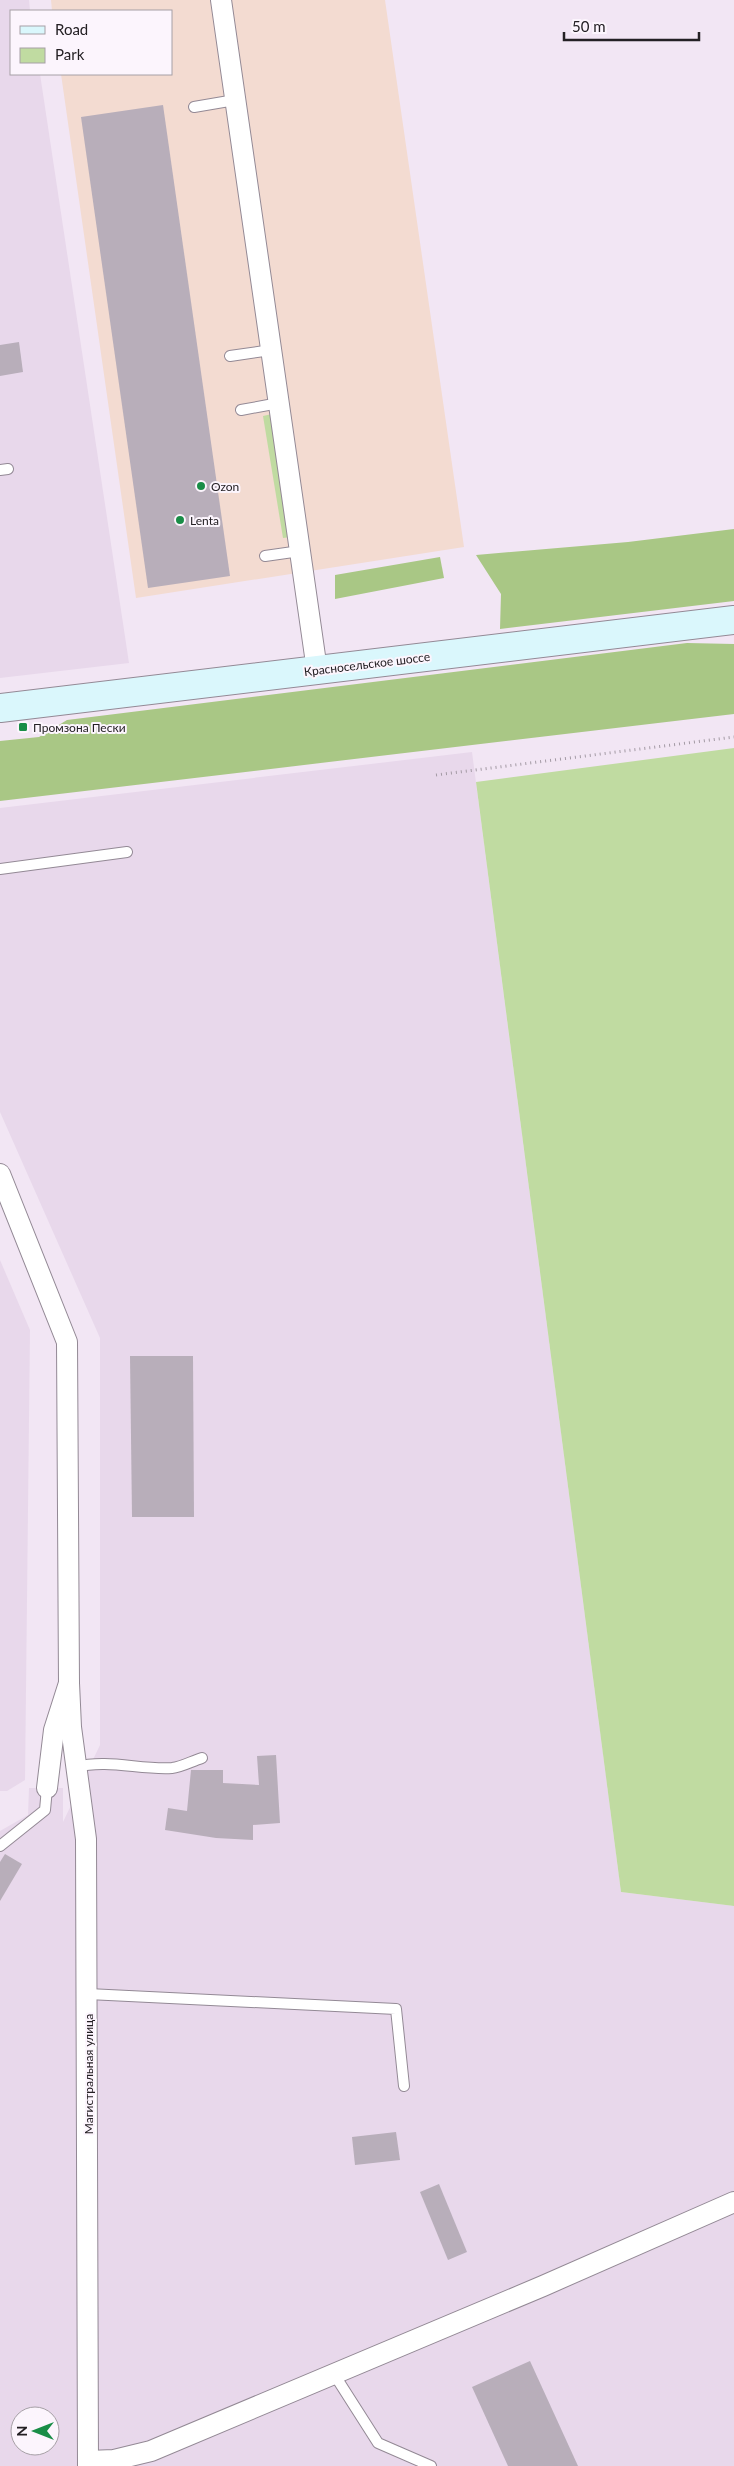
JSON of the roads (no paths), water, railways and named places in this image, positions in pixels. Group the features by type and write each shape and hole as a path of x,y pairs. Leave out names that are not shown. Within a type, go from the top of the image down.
{"main road":[{"name":"Красносельское шоссе","path":"0,708 734,620"}],"street":[{"path":"221,0 317,670"},
{"path":"0,1174 67,1342 69,1683 54,1730 47,1788"},
{"name":"Магистральная улица","path":"69,1683 76,1767 86,1839 88,1994 88,2463"},
{"path":"88,2463 114,2460 151,2451 734,2202"}],"lane":[{"path":"194,107 235,100"},
{"path":"230,356 271,350"},
{"path":"242,410 279,403"},
{"path":"264,556 300,551"},
{"path":"0,869 127,852"},
{"path":"76,1767 90,1763 110,1763 173,1768 202,1758"},
{"path":"0,1846 45,1810 47,1788"},
{"path":"88,1994 396,2009 404,2086"},
{"path":"334,2374 378,2443 431,2466"}],"place":[{"name":"Ozon","path":"201,486"},
{"name":"Lenta","path":"180,520"},
{"name":"Промзона Пески","path":"23,727"}]}
